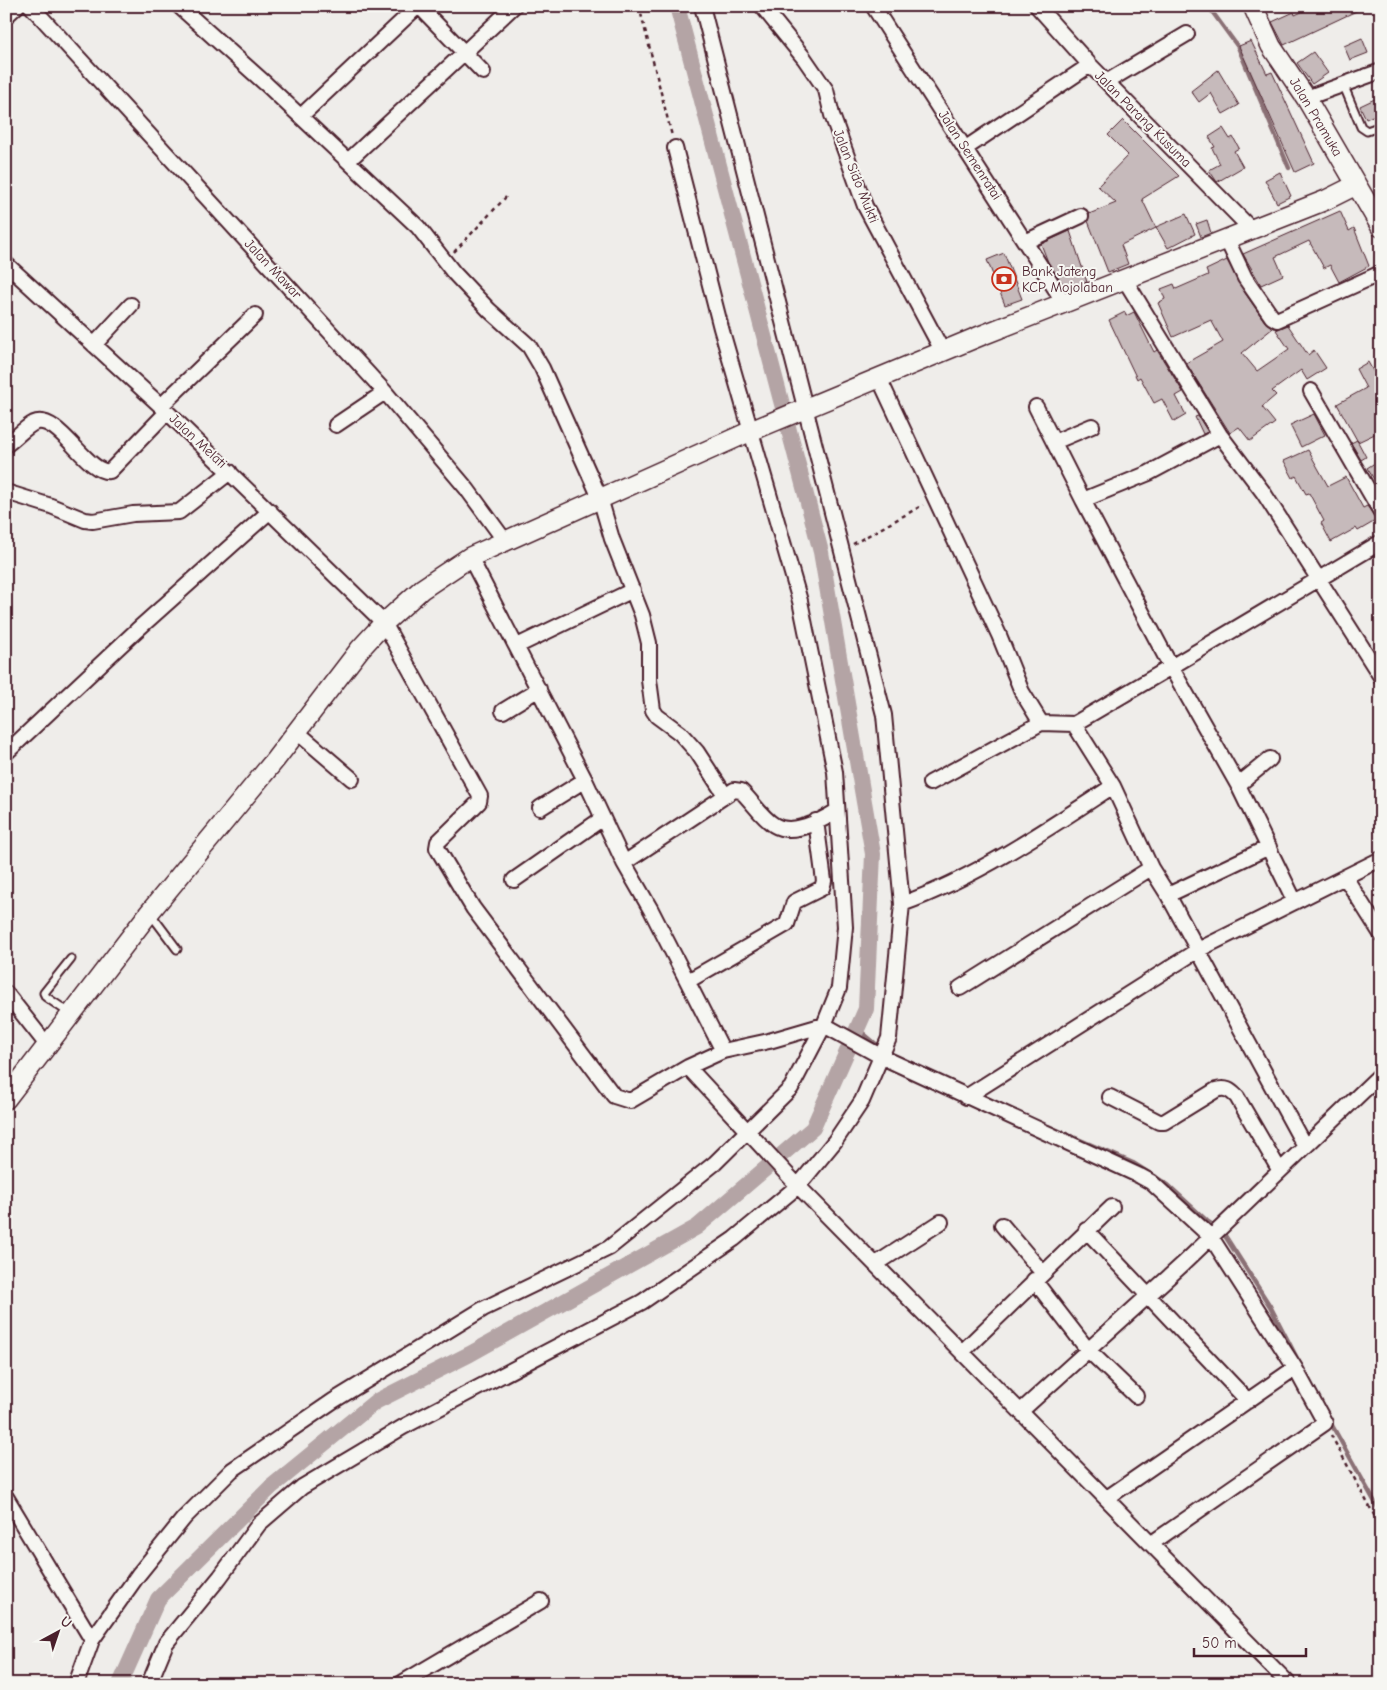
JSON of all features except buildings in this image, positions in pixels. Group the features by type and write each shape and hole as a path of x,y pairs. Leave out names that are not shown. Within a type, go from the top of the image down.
{"main road":[{"name":"Jalan Pramuka","path":"1253,6 1271,46 1306,98 1381,228"},
{"path":"6,1099 149,913 275,760 296,731 384,623 422,590 470,557 754,430 943,352 1326,200 1356,185"}],"street":[{"path":"6,16 17,6"},
{"name":"Jalan Mawar","path":"31,6 385,392 467,489 505,541"},
{"path":"179,6 301,116 418,227 445,261 489,310 529,346 542,368 600,498 612,539 633,590 649,643 649,680 653,710 697,752 725,795"},
{"path":"301,116 418,6 483,72"},
{"path":"348,161 514,6"},
{"path":"149,1684 166,1643 220,1577 259,1524 302,1487 403,1427 642,1302 734,1239 796,1183 835,1140 862,1101 888,1038 902,904 884,715 841,551 800,411 702,6"},
{"name":"Jalan Sido Mukti","path":"762,6 804,58 826,90 842,143 865,206 943,352"},
{"name":"Jalan Parang Kusuma","path":"1037,6 1090,65 1108,80 1252,230"},
{"name":"Jalan Semenratai","path":"875,7 1065,304"},
{"path":"1108,80 1187,34"},
{"path":"966,148 1090,65"},
{"path":"1306,98 1381,71"},
{"path":"76,1684 92,1640 138,1575 184,1518 232,1470 333,1401 483,1309 609,1248 750,1137 791,1088 826,1026 839,988 845,928 835,772 800,601 754,430 721,328 675,148"},
{"path":"1026,242 1081,216"},
{"path":"1226,240 1245,278 1272,317 1277,320 1381,273"},
{"name":"Jalan Melati","path":"6,264 164,409 384,623 480,796 479,802 438,842 437,848 473,908 614,1096 630,1101 688,1067"},
{"path":"1124,280 1220,435 1263,492 1321,579 1381,677"},
{"path":"94,345 131,305"},
{"path":"6,445 34,423 42,422 50,425 105,472 110,471 164,409 255,315"},
{"path":"879,378 999,635 1022,692 1041,724"},
{"path":"1311,391 1381,512"},
{"path":"336,425 385,392"},
{"path":"1036,407 1171,667 1238,785 1295,902"},
{"path":"1054,442 1092,426"},
{"path":"1083,500 1149,473 1220,435"},
{"path":"6,492 44,503 85,520 93,521 133,514 179,512 230,472"},
{"path":"6,753 136,630 270,511"},
{"path":"930,783 1041,724 1074,724 1381,542"},
{"path":"470,557 585,780 624,863 688,981 723,1051"},
{"path":"517,646 633,590"},
{"path":"503,711 539,689"},
{"path":"1074,724 1113,786 1151,868 1168,895 1305,1147"},
{"path":"296,731 352,779"},
{"path":"1238,785 1270,758"},
{"path":"540,808 585,780"},
{"path":"902,904 935,892 1049,828 1113,786"},
{"path":"624,863 734,790 741,790 774,824 784,828 798,828 837,812"},
{"path":"514,880 603,818"},
{"path":"688,981 787,924 794,902 822,888 824,881 816,821"},
{"path":"1168,895 1269,847"},
{"path":"966,1097 1198,950 1381,859"},
{"path":"960,988 1151,868"},
{"path":"1346,877 1381,934"},
{"path":"6,992 47,1045"},
{"path":"1152,1543 1325,1423 1217,1231 1151,1182 879,1056 826,1026 723,1051 688,1067 750,1137 1290,1684"},
{"path":"1021,1411 1217,1231 1380,1074"},
{"path":"1110,1097 1158,1122 1164,1122 1216,1090 1223,1088 1229,1090 1236,1097 1280,1170"},
{"path":"962,1352 1112,1206"},
{"path":"876,1264 941,1222"},
{"path":"1002,1224 1088,1350 1136,1396"},
{"path":"1086,1230 1149,1294 1248,1401"},
{"path":"1106,1498 1295,1368"},
{"path":"6,1497 92,1640"},
{"path":"400,1684 541,1601"}],"lane":[{"path":"1343,84 1362,127 1367,131 1381,126"},
{"path":"149,913 178,949"},
{"path":"71,959 44,993 46,997 72,1014"}],"path":[{"path":"639,6 675,148"},
{"path":"445,261 506,197"},
{"path":"841,551 935,498"},
{"path":"1325,1423 1381,1528"}],"waterway":[{"path":"120,1684 158,1599 271,1487 375,1402 470,1354 697,1227 813,1128 866,1009 873,854 821,552 677,6"},
{"path":"1208,6 1238,47 1289,168"},
{"path":"858,1029 877,1045"},
{"path":"1048,1126 1133,1163 1168,1185 1207,1221 1222,1231 1270,1306 1301,1366"},
{"path":"1329,1420 1381,1513"}],"place":[{"name":"Bank Jateng KCP Mojolaban","path":"1004,279"}]}
